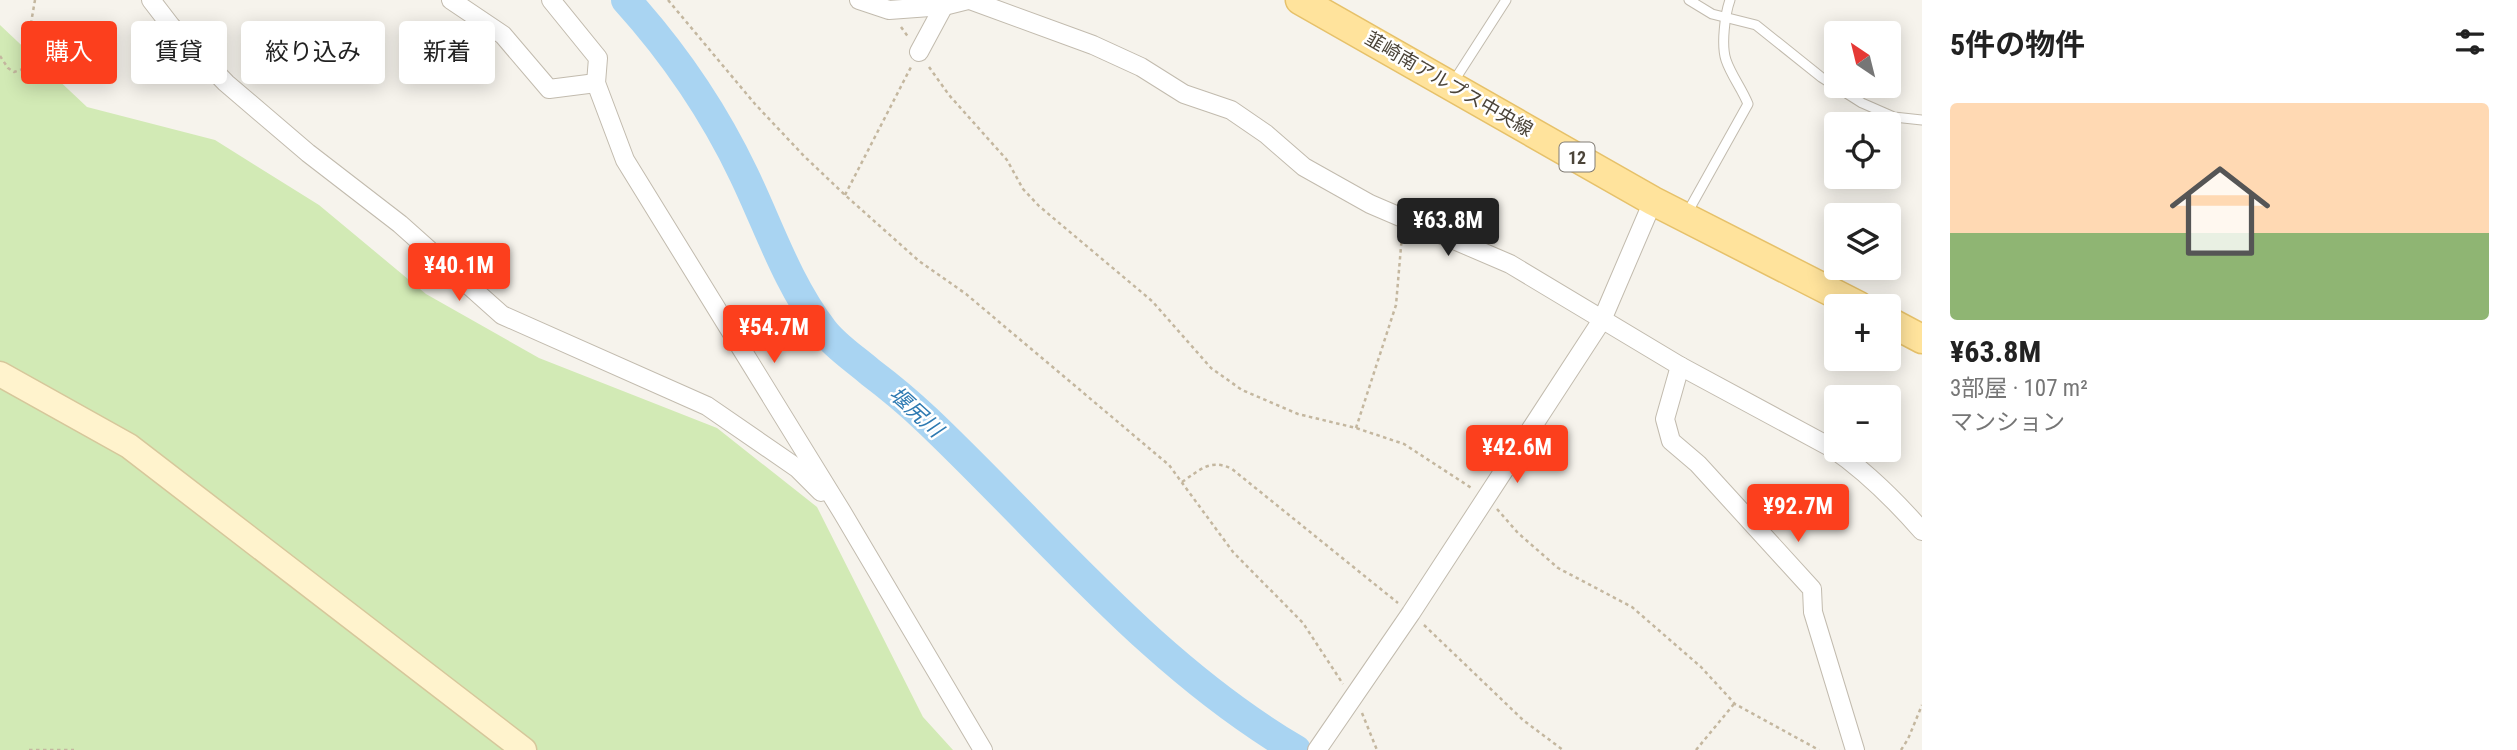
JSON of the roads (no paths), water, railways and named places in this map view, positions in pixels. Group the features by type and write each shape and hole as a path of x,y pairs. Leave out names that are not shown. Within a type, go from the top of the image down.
{"main road":[{"name":"韮崎南アルプス中央線","path":"1300,0 1653,201 1836,294"},
{"path":"1901,328 1922,339"}],"street":[{"path":"152,0 171,26 226,83 308,153 400,224 502,315 707,406 797,468 842,512"},
{"path":"451,0 503,35 549,89 596,83"},
{"path":"551,0 598,58 596,83 625,160 842,512 982,750"},
{"path":"859,0 889,10 969,0 1093,45 1141,67 1184,94 1231,110 1266,134 1304,167 1370,204 1510,264 1680,366 1855,464 1888,492 1922,531"},
{"path":"919,52 946,3"},
{"path":"1321,744 1411,613 1602,320 1653,201"},
{"path":"1680,366 1665,419 1671,441 1698,464 1812,589 1814,612 1855,750"},
{"path":"0,374 129,446 524,750"}],"lane":[{"path":"1451,85 1506,0"},
{"path":"1689,0 1712,14 1756,25 1821,77 1862,103 1894,117 1922,120"},
{"path":"1685,217 1748,104 1725,59 1725,17 1730,0"}],"waterway":[{"name":"堰尻川","path":"626,0 660,40 706,106 744,175 799,293 828,336 927,420 1147,638 1244,716 1296,750"}]}
